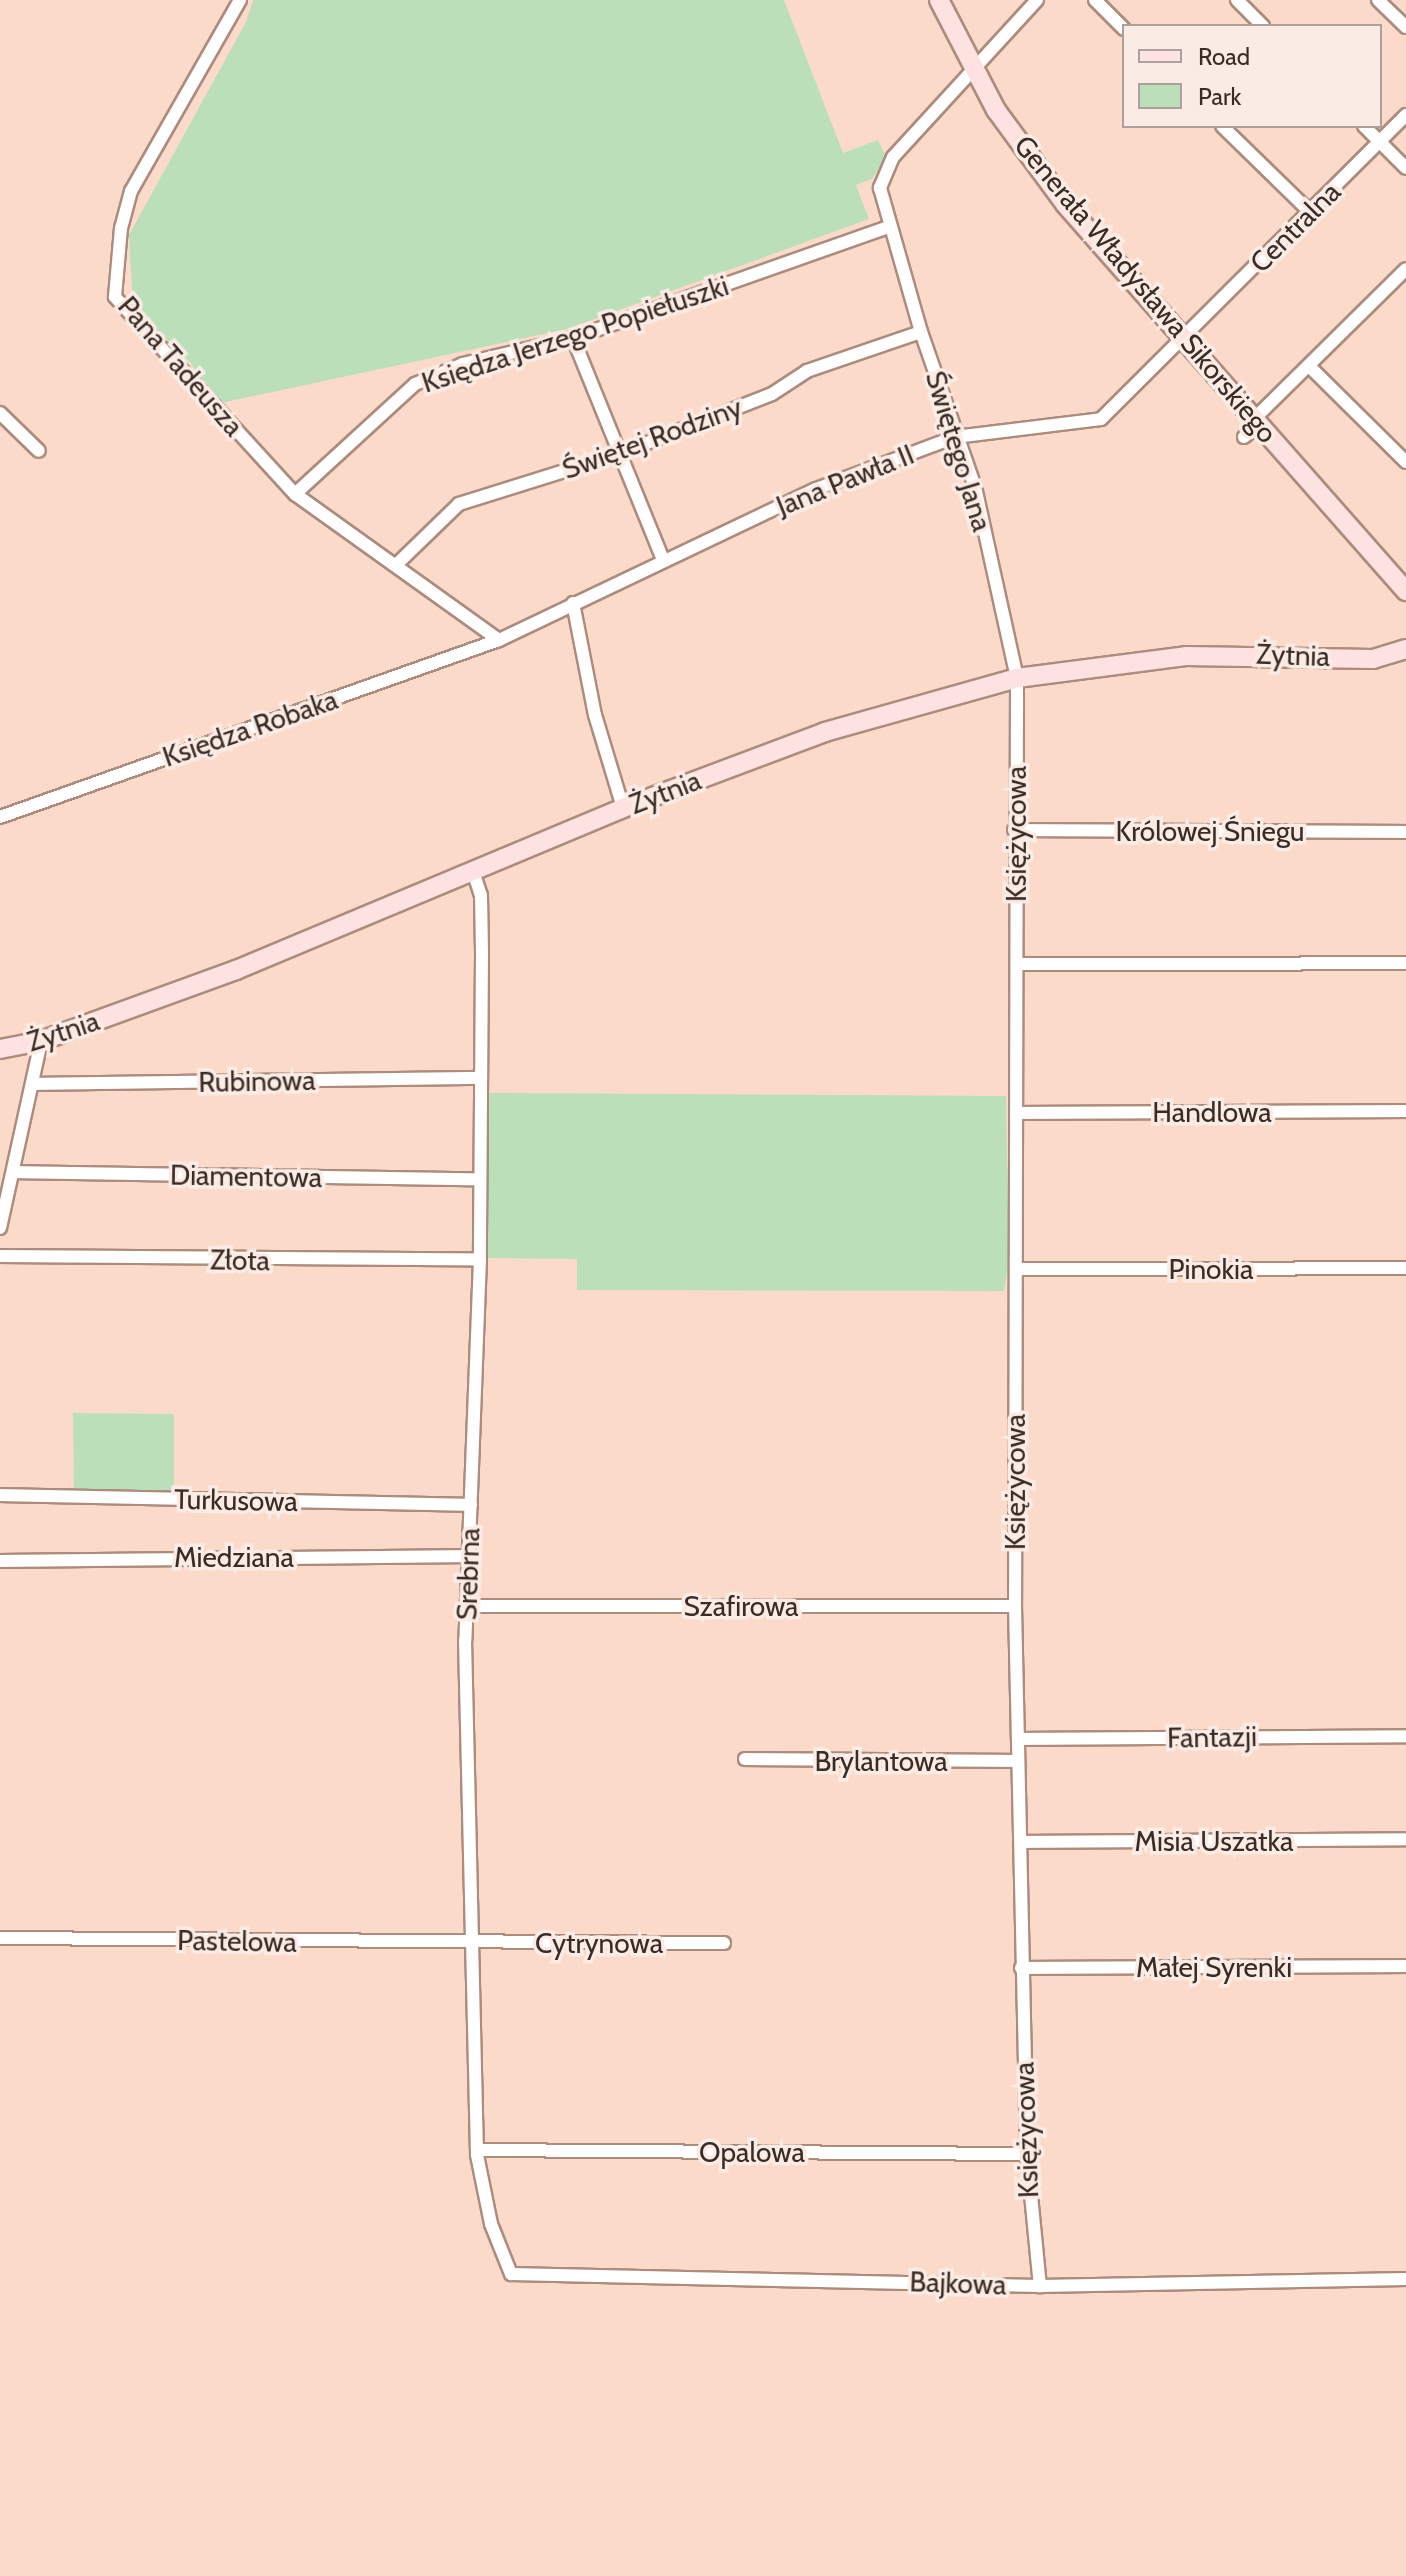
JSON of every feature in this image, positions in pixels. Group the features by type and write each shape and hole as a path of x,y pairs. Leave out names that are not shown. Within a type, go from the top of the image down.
{"street":[{"name":"Pana Tadeusza","path":"240,0 131,191 121,228 115,297 295,494 499,640"},
{"name":"Generała Władysława Sikorskiego","path":"939,0 972,69 1065,204 1406,591"},
{"name":"Świętego Jana","path":"1017,678 975,487 955,437 921,332 888,227 880,188 886,167 1037,0"},
{"path":"1095,0 1122,27"},
{"path":"1237,0 1261,24"},
{"path":"1378,0 1406,27"},
{"name":"Centralna","path":"1184,338 1406,115"},
{"path":"1224,128 1310,212"},
{"path":"1366,128 1406,168"},
{"name":"Księdza Jerzego Popiełuszki","path":"295,494 415,384 463,364 573,338 888,227"},
{"path":"1244,437 1406,269"},
{"name":"Świętej Rodziny","path":"396,565 459,504 619,454 772,394 807,371 921,332"},
{"path":"573,338 663,560"},
{"name":"Jana Pawła II","path":"499,640 816,489 955,437 1101,419 1184,338"},
{"path":"1310,367 1406,462"},
{"path":"0,413 39,451"},
{"name":"Generała Władysława Sikorskiego","path":"1380,559 1406,578"},
{"path":"573,603 595,715 623,808"},
{"name":"Żytnia","path":"1358,657 1406,639"},
{"name":"Księdza Robaka","path":"0,817 499,640"},
{"name":"Żytnia","path":"0,1049 41,1041 236,970 623,808 825,732 1017,678 1186,656 1379,658 1406,649"},
{"name":"Księżycowa","path":"1017,678 1014,830 1018,1113 1015,1606 1027,2154 1040,2286"},
{"name":"Królowej Śniegu","path":"1014,830 1406,832"},
{"name":"Srebrna","path":"473,871 481,895 480,1259 468,1606 477,2150 491,2224 511,2274"},
{"path":"1017,964 1406,963"},
{"path":"0,1228 41,1041"},
{"name":"Rubinowa","path":"33,1084 481,1078"},
{"name":"Handlowa","path":"1018,1113 1406,1111"},
{"name":"Diamentowa","path":"14,1172 479,1179"},
{"name":"Złota","path":"0,1256 480,1259"},
{"name":"Pinokia","path":"1017,1269 1406,1268"},
{"name":"Turkusowa","path":"0,1495 471,1505"},
{"name":"Miedziana","path":"0,1561 469,1556"},
{"name":"Szafirowa","path":"468,1606 1015,1606"},
{"name":"Fantazji","path":"1018,1739 1406,1736"},
{"name":"Brylantowa","path":"745,1759 1018,1761"},
{"name":"Misia Uszatka","path":"1021,1842 1406,1839"},
{"name":"Pastelowa","path":"0,1938 475,1943"},
{"name":"Cytrynowa","path":"475,1943 724,1943"},
{"name":"Małej Syrenki","path":"1021,1968 1406,1966"},
{"name":"Opalowa","path":"477,2150 1027,2154"},
{"name":"Bajkowa","path":"511,2274 1040,2286 1406,2279"}],"green space":[{"path":"253,0 784,0 843,153 878,140 886,157 872,179 856,185 869,219 567,329 216,404 191,363 141,314 132,289 129,235 246,22"},
{"path":"489,1093 1006,1096 1009,1260 1004,1291 577,1290 577,1259 488,1258"},
{"path":"73,1413 174,1414 174,1495 74,1493"}]}
